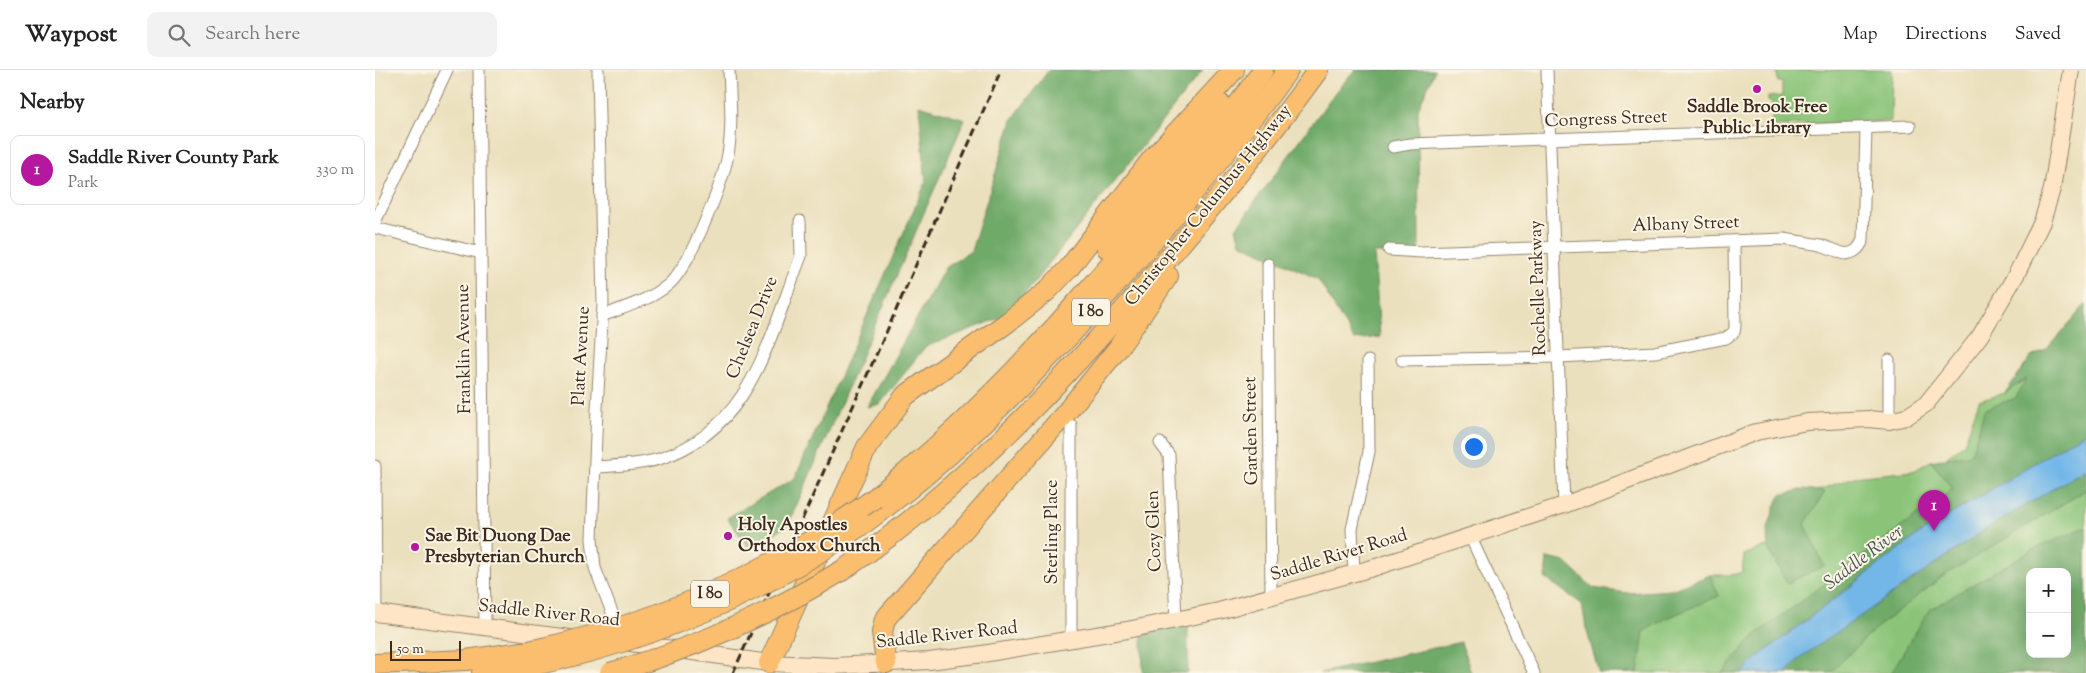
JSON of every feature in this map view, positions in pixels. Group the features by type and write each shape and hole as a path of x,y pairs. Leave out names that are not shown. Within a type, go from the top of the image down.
{"highway":[{"path":"767,668 867,446 888,416 905,396 1001,327 1047,291 1069,268 1152,159 1234,70"},
{"path":"984,402 1138,208 1244,70"},
{"name":"Christopher Columbus Highway","path":"482,673 617,629 711,593 802,546 875,498 923,459 984,402 1057,326 1189,168 1263,70"},
{"name":"Christopher Columbus Highway","path":"375,664 529,658 618,644 716,608 794,568 863,524 913,487 964,441 1061,344 1186,202 1288,70"},
{"name":"Christopher Columbus Highway","path":"610,673 668,655 733,628 796,597 843,570 922,513 1010,432 1100,337 1225,190 1318,70"},
{"path":"886,664 882,632 885,619 1065,414 1119,347 1225,190"}],"street":[{"path":"375,222 447,70"},
{"name":"Franklin Avenue","path":"479,70 485,628"},
{"name":"Platt Avenue","path":"598,70 603,316 592,539 595,568 613,615 617,641"},
{"path":"603,316 660,292 670,284 685,263 722,178 728,156 730,139 729,70"},
{"name":"Rochelle Parkway","path":"1547,70 1564,505"},
{"name":"Saddle River Road","path":"376,614 542,636 617,641 767,668 886,664 976,655 1176,621 1271,598 1564,505 1755,432 1807,422 1869,419 1889,421 1906,417 1926,404 1980,336 2016,275 2048,206 2071,70"},
{"name":"Congress Street","path":"1393,147 1410,144 1910,126"},
{"name":"Albany Street","path":"1389,250 1421,252 1784,239 1821,245 1845,254 1857,250 1863,240 1865,128"},
{"name":"Chelsea Drive","path":"595,468 657,460 675,453 710,434 732,412 753,379 801,256 800,220"},
{"path":"375,228 481,253"},
{"path":"1401,360 1559,357 1669,350 1729,336 1735,327 1734,241"},
{"name":"Garden Street","path":"1268,264 1271,598"},
{"path":"1889,360 1889,421"},
{"path":"1354,573 1352,528 1369,452 1368,361"},
{"name":"Sterling Place","path":"1071,425 1071,640"},
{"name":"Cozy Glen","path":"1160,443 1169,455 1176,621"},
{"path":"375,466 376,614"},
{"path":"1470,536 1534,673"}],"green space":[{"path":"1049,70 1203,70 1008,315 925,347 880,404 867,407 945,268 971,251 1012,120"},
{"path":"1355,70 1435,70 1418,109 1419,253 1374,253 1380,337 1354,340 1318,279 1240,243 1236,228 1336,91"},
{"path":"1777,70 1892,70 1891,121 1769,126 1772,122 1772,103 1768,101 1768,97 1782,96 1782,82 1778,82"},
{"path":"919,105 965,119 788,525 750,549 727,518 795,478 926,182"},
{"path":"2086,304 2086,432 1922,532 1758,657 1742,673 1722,673 1754,636 1953,489 1931,461 1971,454 1985,409 2016,398 2026,379 2005,393 2031,357 2046,350"},
{"path":"2086,349 2086,673 1606,673 1592,621 1712,581 1710,575 1732,575 1742,572 1744,555 1766,546 1775,561 1782,504 1854,477 1913,471 1931,461 1935,466 1964,444 1979,401 2005,393 2042,367"},
{"path":"2086,469 2086,490 1942,577 1875,629 1830,673 1786,673 1800,658 1983,531"},
{"path":"1805,489 1825,492 1805,524 1824,566 1787,583 1769,549 1767,541 1768,532 1780,495"},
{"path":"2086,527 2086,673 1891,673 1929,610 2032,550"},
{"path":"1547,558 1565,562 1593,588 1627,593 1671,590 1710,575 1719,596 1667,618 1644,631 1638,673 1599,673 1586,628 1582,604 1545,578"},
{"path":"1188,624 1188,673 1143,673 1142,634"},
{"path":"1461,642 1471,673 1320,673"}],"water":[{"path":"2086,432 2086,469 1983,531 1800,658 1786,673 1742,673 1758,657 1922,532"}],"railway":[{"path":"733,673 890,324 1001,70"}],"place":[{"name":"Saddle Brook Free Public Library","path":"1757,89"},
{"name":"Saddle River County Park","path":"1934,531"},
{"name":"Holy Apostles Orthodox Church","path":"728,536"},
{"name":"Sae Bit Duong Dae Presbyterian Church","path":"415,547"}],"water label":[{"name":"Saddle River","path":"1864,558"}]}
